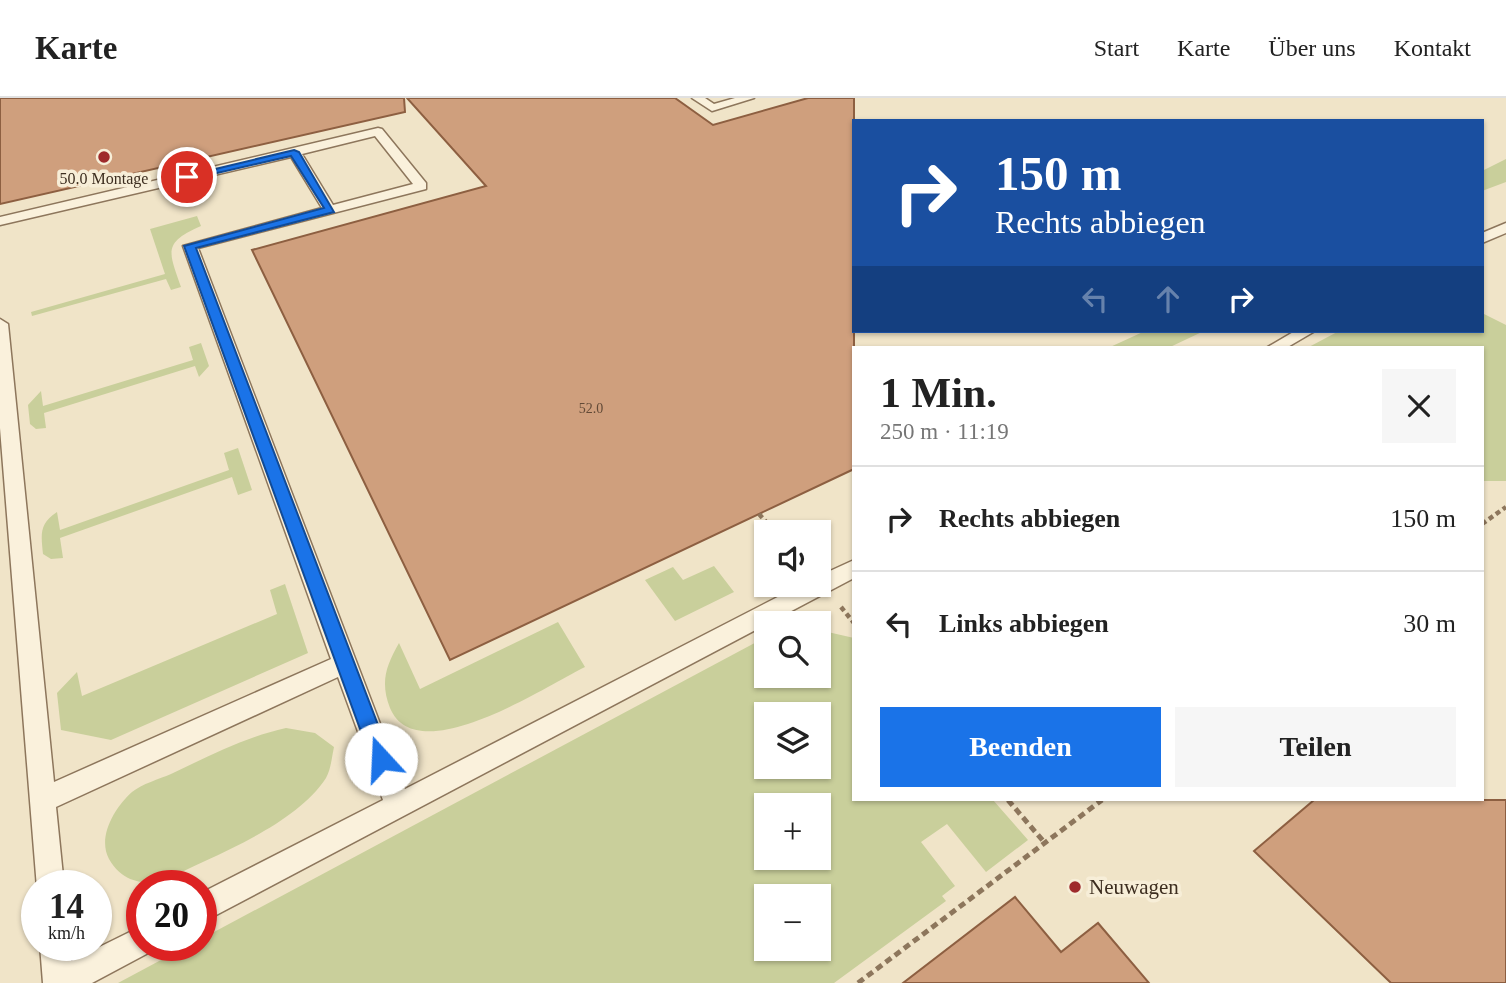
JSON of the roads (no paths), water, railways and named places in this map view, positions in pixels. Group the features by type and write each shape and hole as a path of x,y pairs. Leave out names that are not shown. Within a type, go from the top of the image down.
{"lane":[{"path":"698,98 712,107 748,98"},
{"path":"0,221 378,132 421,186 190,246 398,806"},
{"path":"294,152 330,210"},
{"path":"1484,238 1506,227"},
{"path":"0,324 49,870"},
{"path":"1277,346 1303,333"},
{"path":"217,901 852,569"},
{"path":"43,800 345,663"},
{"path":"57,961 59,983 126,949"}],"place":[{"name":"50.0 Montage","path":"104,157"},
{"name":"Neuwagen","path":"1075,887"}]}
